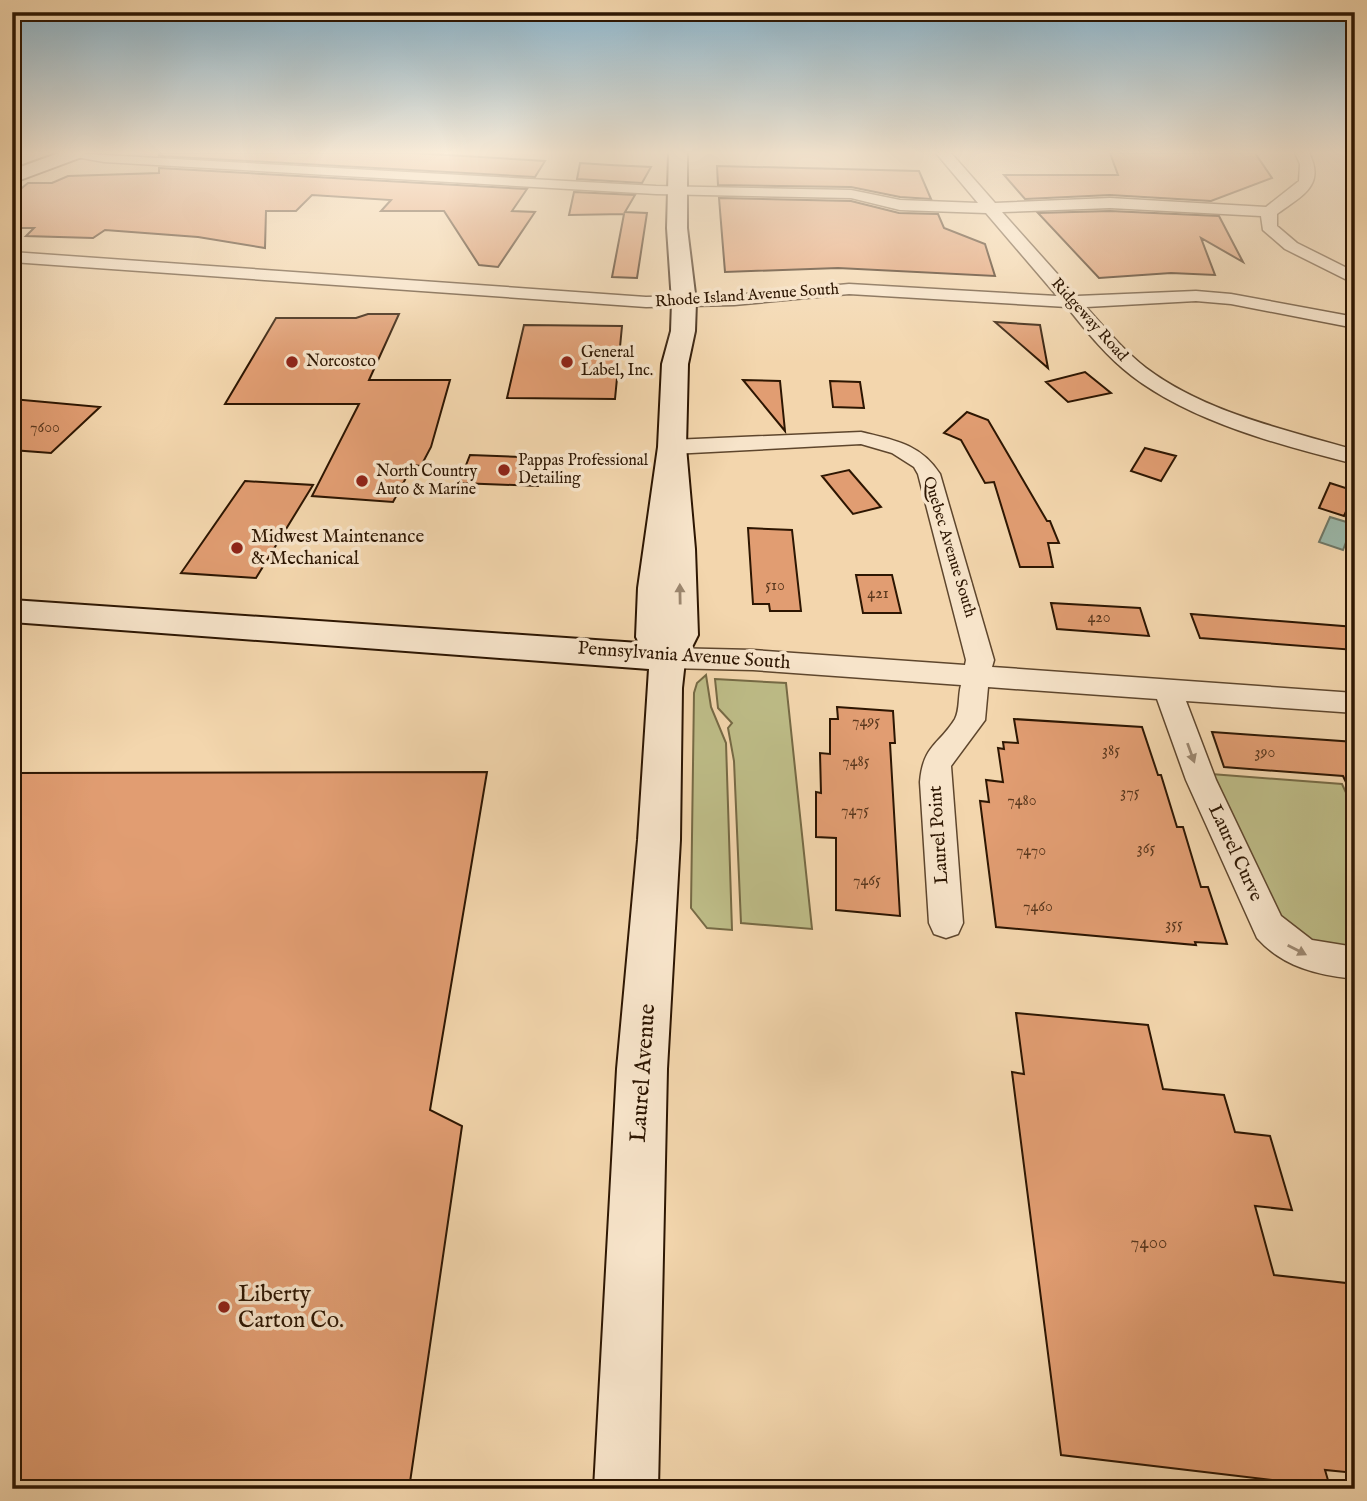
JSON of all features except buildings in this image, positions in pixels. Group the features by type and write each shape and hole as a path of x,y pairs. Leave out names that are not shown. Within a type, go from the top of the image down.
{"street":[{"name":"Laurel Avenue","path":"626,1489 641,1083 659,840 664,688 668,658 677,647 681,635 679,549 672,447 675,364 683,331 676,302 677,223"},
{"name":"Ridgeway Road","path":"1003,223 1115,352 1166,392 1228,418 1355,457"},
{"path":"1268,223 1277,236 1355,279"},
{"name":"Rhode Island Avenue South","path":"12,257 676,302 849,289 1072,302 1219,297 1355,323"},
{"name":"Quebec Avenue South","path":"672,447 847,437 882,441 908,452 922,463 929,474 979,650 981,660 976,676"},
{"name":"Pennsylvania Avenue South","path":"12,611 1355,703"},
{"name":"Laurel Point","path":"946,923 936,765 942,753 971,720 976,676"},
{"name":"Laurel Curve","path":"1167,689 1201,780 1269,927 1280,939 1303,954 1321,960 1355,963"}],"shaded area":[{"path":"1330,517 1353,524 1343,550 1319,542"},
{"path":"706,675 711,707 726,743 732,930 707,928 691,908 694,693 697,683"},
{"path":"715,679 786,683 812,929 741,923 734,761 728,728 732,723 718,708"},
{"path":"1211,774 1342,784 1355,812 1355,948 1304,939 1279,917"}],"place":[{"name":"Norcostco","path":"292,362"},
{"name":"General Label, Inc.","path":"567,362"},
{"name":"Pappas Professional Detailing","path":"504,470"},
{"name":"North Country Auto & Marine","path":"362,481"},
{"name":"Midwest Maintenance & Mechanical","path":"237,548"},
{"name":"Liberty Carton Co.","path":"224,1307"}]}
